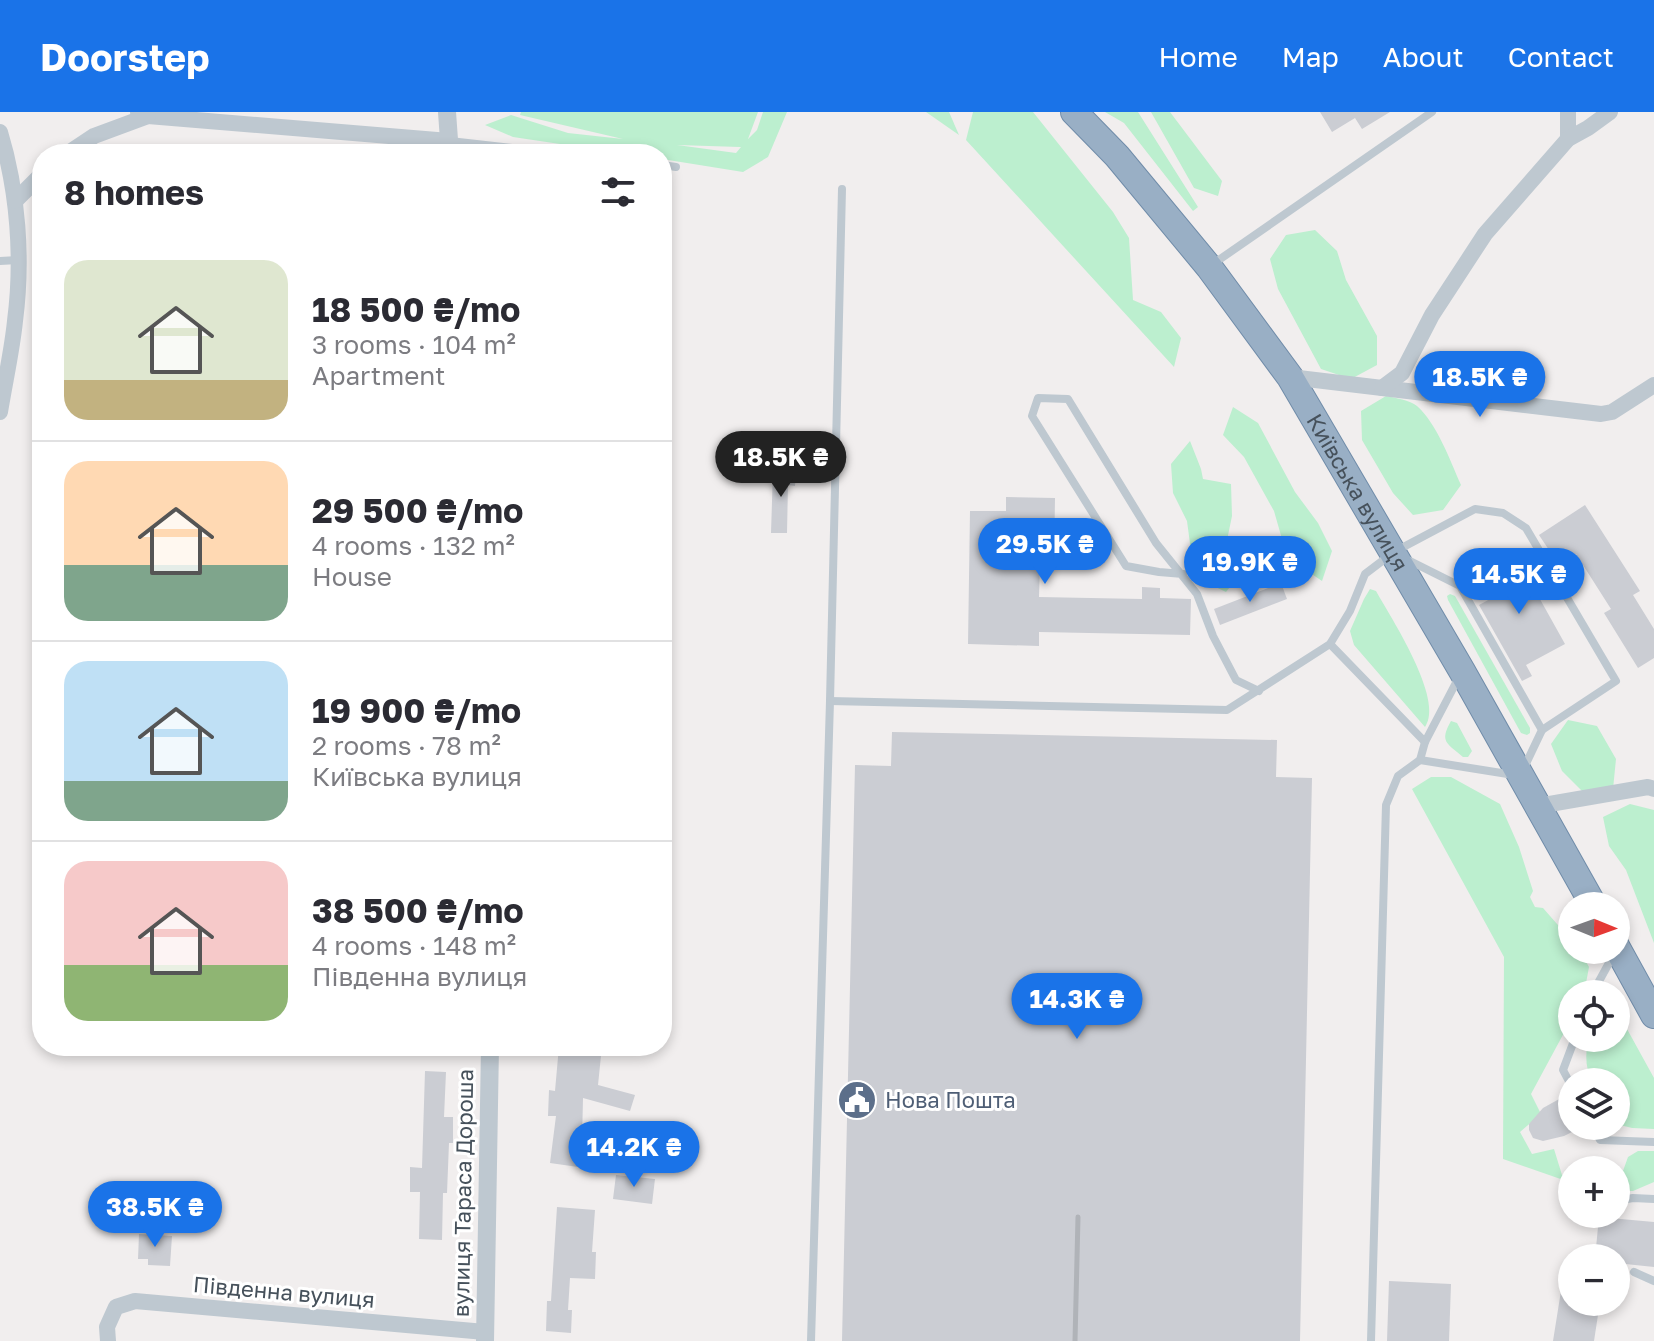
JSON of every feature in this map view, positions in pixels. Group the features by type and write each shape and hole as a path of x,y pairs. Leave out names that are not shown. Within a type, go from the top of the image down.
{"highway":[{"name":"Київська вулиця","path":"1074,112 1117,156 1209,267 1290,377 1394,552 1586,892"},
{"path":"1630,962 1644,979 1654,1015"}],"street":[{"path":"447,112 449,144"},
{"path":"1568,112 1568,139"},
{"path":"1382,388 1402,373 1432,315 1485,234 1568,139 1610,112"},
{"path":"82,144 143,114 413,144"},
{"path":"0,132 15,201 18,260 16,319 0,412"},
{"path":"15,201 32,184"},
{"path":"1290,377 1601,414 1612,412 1654,385"},
{"path":"1538,806 1648,787 1654,789"},
{"name":"вулиця Тараса Дороша","path":"485,1337 490,1056"},
{"name":"Південна вулиця","path":"108,1341 107,1327 116,1307 135,1301 485,1337"}],"lane":[{"path":"1209,267 1432,112"},
{"path":"672,166 676,167"},
{"path":"811,1341 842,189"},
{"path":"0,261 18,260"},
{"path":"1183,574 1126,566 1032,416 1038,398 1068,399 1156,543 1183,574 1197,594 1213,636 1236,680 1259,691"},
{"path":"830,701 1227,710 1330,644 1350,611 1365,574 1394,552 1475,509 1503,513 1526,528 1616,681 1542,730 1521,776 1420,760"},
{"path":"1394,552 1460,586 1542,730"},
{"path":"1330,644 1425,742"},
{"path":"1371,1341 1386,805 1398,776 1420,760 1425,742 1462,671"},
{"path":"1600,1140 1654,1142"},
{"path":"1630,1199 1654,1199"},
{"path":"1634,1272 1654,1281"}],"green space":[{"path":"521,112 758,112 748,139 757,130 763,112 787,112 768,157 743,172 672,161 672,144 560,144 513,137 485,125 511,115 568,133 623,139 520,115","holes":["677,145 741,147 736,153"]},
{"path":"926,112 949,112 959,135"},
{"path":"973,112 1033,112 1113,212 1129,238 1133,300 1161,312 1181,338 1174,367 966,140"},
{"path":"1105,112 1138,112 1198,207 1193,211 1124,123"},
{"path":"1151,112 1170,112 1222,181 1218,196 1194,188"},
{"path":"1315,230 1337,251 1346,280 1377,336 1377,365 1351,379 1321,369 1278,289 1270,259 1286,235"},
{"path":"1386,396 1417,406 1431,422 1442,443 1461,485 1443,510 1413,515 1393,493 1362,440 1361,411"},
{"path":"1233,407 1258,423 1295,492 1318,523 1332,551 1322,581 1297,564 1282,539 1274,511 1244,457 1223,435"},
{"path":"1190,441 1203,479 1231,484 1232,516 1226,545 1244,569 1226,592 1199,579 1187,521 1173,493 1171,464"},
{"path":"1370,589 1376,591 1393,620 1422,679 1428,698 1429,715 1425,727 1354,645 1350,631"},
{"path":"1450,594 1455,596 1530,728 1527,735 1521,733 1448,600"},
{"path":"1568,720 1597,726 1616,759 1613,789 1583,792 1562,771 1551,744"},
{"path":"1451,721 1457,723 1472,751 1468,757 1463,757 1446,742"},
{"path":"1431,777 1451,777 1500,804 1519,847 1533,891 1530,897 1535,907 1543,908 1558,925 1558,964 1587,964 1589,967 1587,980 1558,980 1558,1044 1531,1094 1541,1114 1520,1132 1532,1154 1554,1149 1558,1178 1503,1159 1504,957 1412,789"},
{"path":"1630,804 1654,810 1654,943 1626,870 1609,846 1603,817"},
{"path":"1630,1034 1654,1078 1654,1129 1630,1128 1630,1068 1588,1068 1587,1052 1630,1052"},
{"path":"1638,1151 1654,1151 1654,1182 1630,1191 1630,1156"}],"building":[{"path":"1320,112 1390,112 1362,129 1355,118 1332,132"},
{"path":"773,470 796,470 795,486 788,485 787,533 771,533"},
{"path":"1006,497 1055,498 1054,562 1040,562 1039,597 1142,599 1142,587 1160,588 1160,598 1191,599 1190,635 1039,632 1039,646 968,644 970,511 1006,511"},
{"path":"1585,505 1640,591 1633,595 1654,629 1654,658 1638,668 1604,613 1611,609 1576,554 1559,565 1539,535"},
{"path":"1503,549 1515,571 1522,567 1565,644 1526,665 1532,676 1522,681 1479,605 1503,592 1484,559"},
{"path":"1281,583 1287,599 1220,625 1214,609"},
{"path":"892,732 1277,740 1276,777 1312,778 1300,1341 842,1341 855,765 891,766"},
{"path":"558,1056 601,1056 598,1085 635,1095 630,1111 583,1098 582,1141 588,1142 585,1168 550,1163 556,1116 548,1116 549,1090 555,1091"},
{"path":"425,1071 446,1072 444,1117 453,1117 447,1193 443,1193 442,1240 419,1239 420,1192 410,1192 410,1167 422,1168"},
{"path":"1558,1100 1558,1137 1543,1141 1533,1138 1529,1124 1543,1108"},
{"path":"616,1175 655,1179 652,1204 613,1199"},
{"path":"557,1207 595,1210 592,1252 596,1252 595,1279 570,1278 568,1310 572,1310 571,1333 546,1331"},
{"path":"1630,1220 1654,1222 1654,1267 1630,1264 1630,1244 1596,1244 1598,1228 1630,1228"},
{"path":"139,1234 172,1236 170,1266 148,1265 148,1259 138,1259"},
{"path":"1389,1281 1451,1284 1449,1341 1387,1341"},
{"path":"1558,1310 1558,1316 1598,1316 1594,1341 1553,1341"}],"railway":[{"path":"1075,1341 1078,1217"}],"place":[{"name":"Нова Пошта","path":"857,1100"}]}
